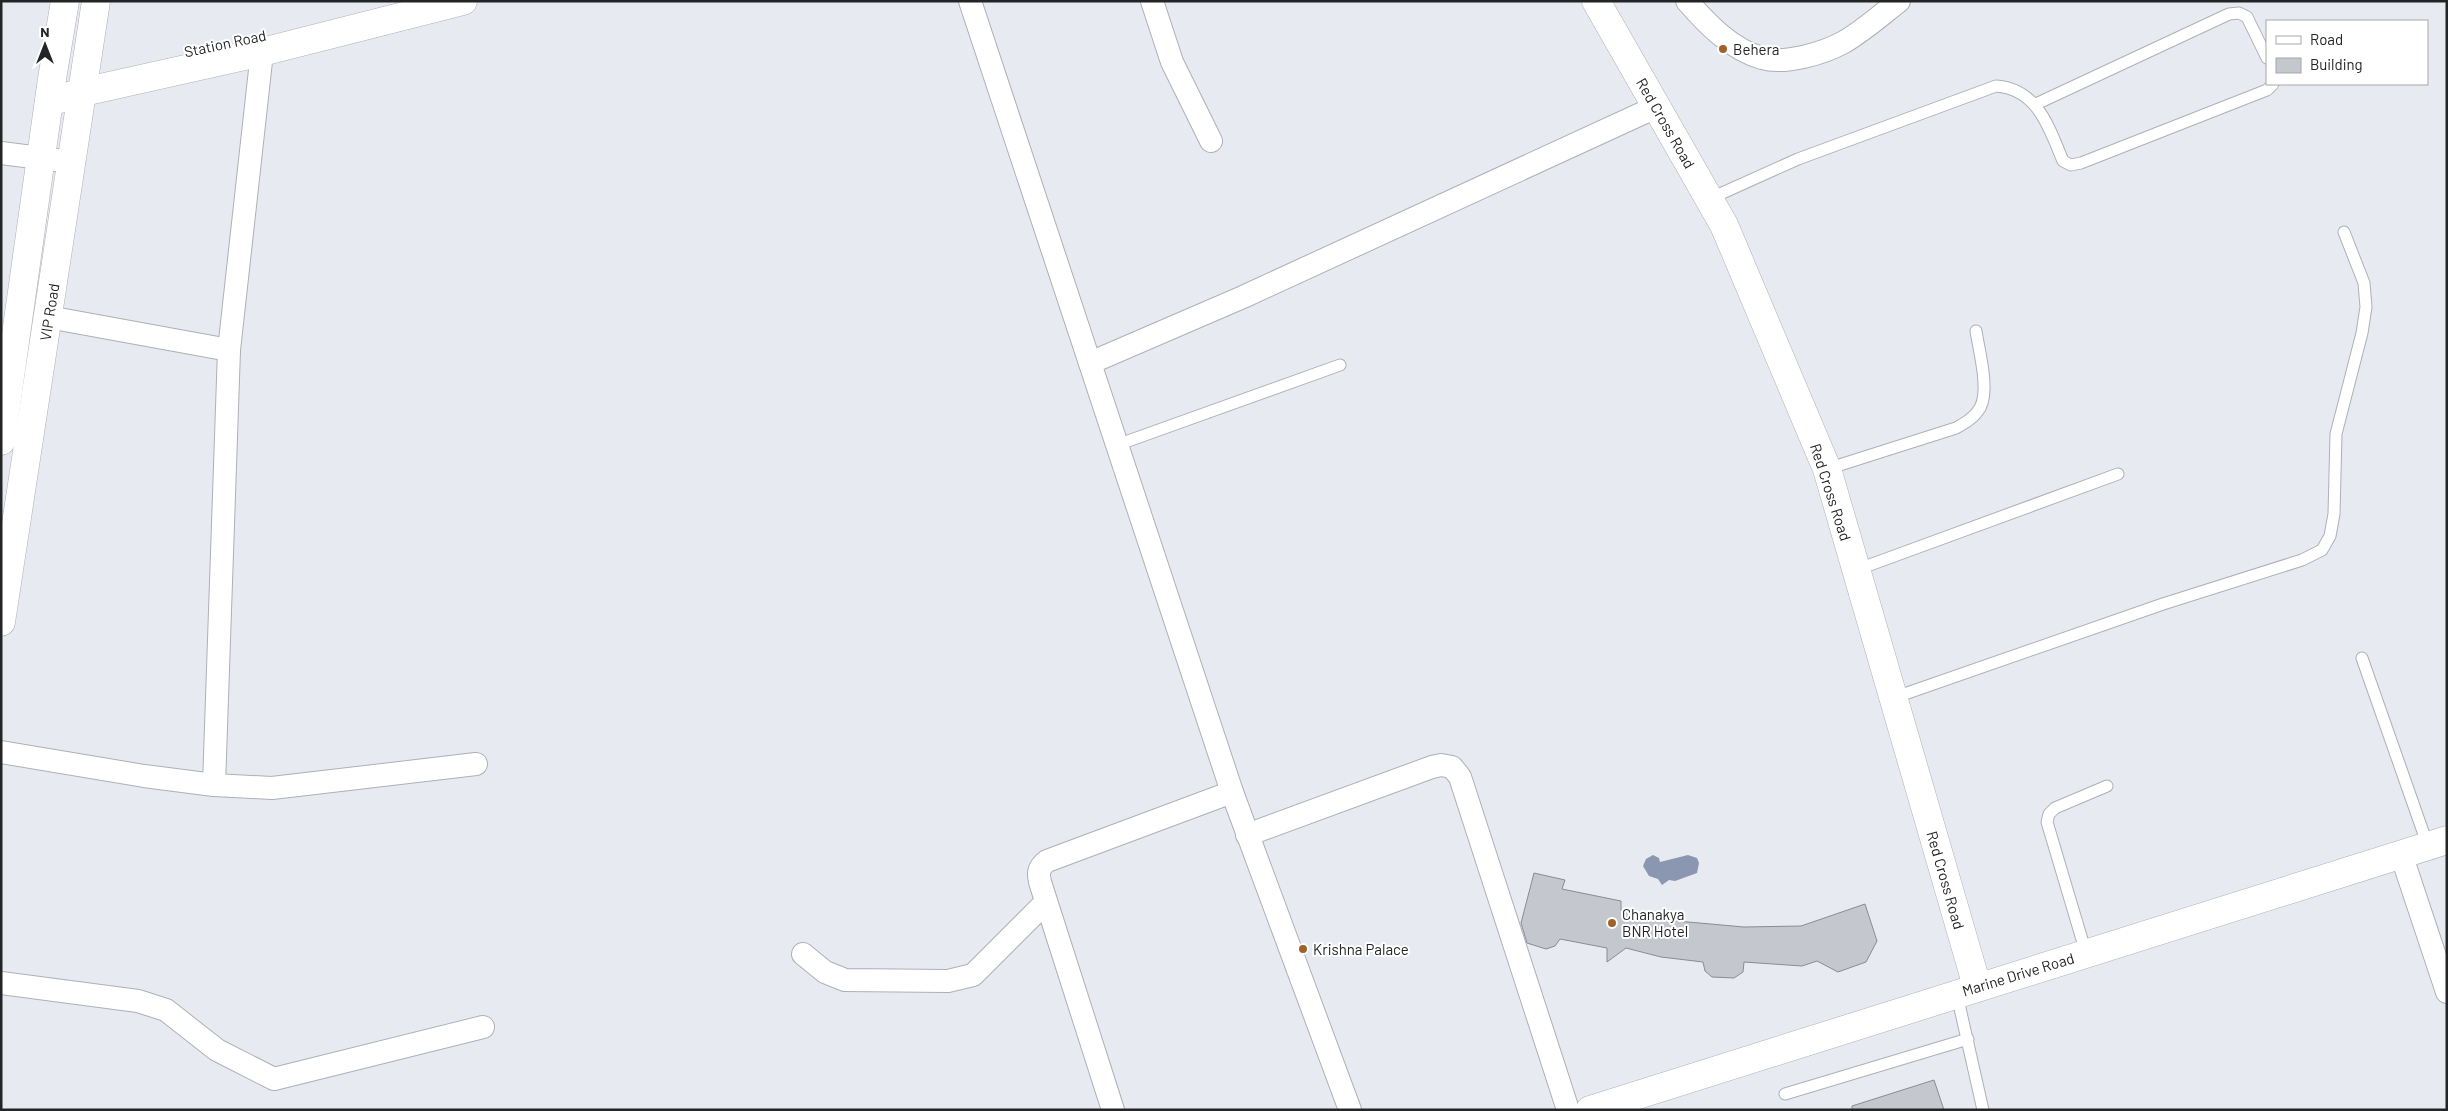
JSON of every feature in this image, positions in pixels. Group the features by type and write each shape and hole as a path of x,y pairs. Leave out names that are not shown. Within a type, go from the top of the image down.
{"main road":[{"name":"VIP Road","path":"1,442 3,414 65,1"},
{"name":"VIP Road","path":"1,622 96,1"},
{"name":"Station Road","path":"51,90 396,1"},
{"path":"84,82 262,52 463,1"},
{"name":"Red Cross Road","path":"1596,1 1724,226 1827,469 1893,698 1967,990"},
{"name":"Marine Drive Road","path":"1590,1110 2437,843"}],"street":[{"path":"970,1 1232,792 1350,1110"},
{"path":"1152,1 1172,62 1211,141"},
{"path":"1687,1 1714,30 1733,44 1763,59 1804,58 1844,42 1899,1"},
{"path":"214,785 230,350 262,52"},
{"path":"1090,363 1243,297 1656,107"},
{"path":"1,153 72,162"},
{"path":"48,317 230,350"},
{"path":"1,752 144,776 214,785 272,788 476,764"},
{"path":"1247,835 1432,767 1442,765 1452,767 1460,777 1568,1110"},
{"path":"1113,1110 1038,873 1046,861 1232,792"},
{"path":"2401,854 2447,992"},
{"path":"803,954 826,972 845,980 948,981 972,975 1046,902"},
{"path":"1,983 138,1001 166,1010 217,1050 274,1079 483,1027"}],"lane":[{"path":"2036,104 2229,14 2239,13 2247,16 2266,56"},
{"path":"1709,199 1798,159 1996,86 2009,87 2036,104 2064,161 2071,165 2081,163 2267,90 2272,85"},
{"path":"1893,698 2154,607 2293,563 2322,550 2330,536 2334,514 2336,434 2362,333 2366,308 2364,283 2344,232"},
{"path":"1827,469 1956,428 1971,420 1981,407 1984,381 1976,331"},
{"path":"1117,445 1340,366"},
{"path":"1856,570 2118,474"},
{"path":"2362,658 2437,843"},
{"path":"2086,953 2046,822 2049,814 2055,808 2107,786"},
{"path":"1967,990 1968,1039 1983,1110"},
{"path":"1785,1094 1968,1039"}],"water":[{"path":"1653,855 1659,858 1660,862 1688,855 1697,858 1699,863 1697,873 1675,881 1669,880 1662,885 1658,879 1649,876 1643,866 1646,859"}],"building":[{"name":"Chanakya BNR Hotel","path":"1534,873 1565,880 1562,889 1621,901 1621,910 1666,920 1744,927 1801,926 1865,904 1877,941 1866,962 1838,972 1817,961 1802,966 1744,962 1743,972 1734,978 1712,977 1705,971 1703,962 1661,957 1626,948 1607,962 1607,948 1560,939 1555,946 1546,949 1527,943 1521,923"},
{"path":"1934,1080 1944,1110 1852,1110 1852,1106"}],"place":[{"name":"Behera","path":"1723,49"},
{"name":"Chanakya BNR Hotel","path":"1612,923"},
{"name":"Krishna Palace","path":"1303,949"}]}
